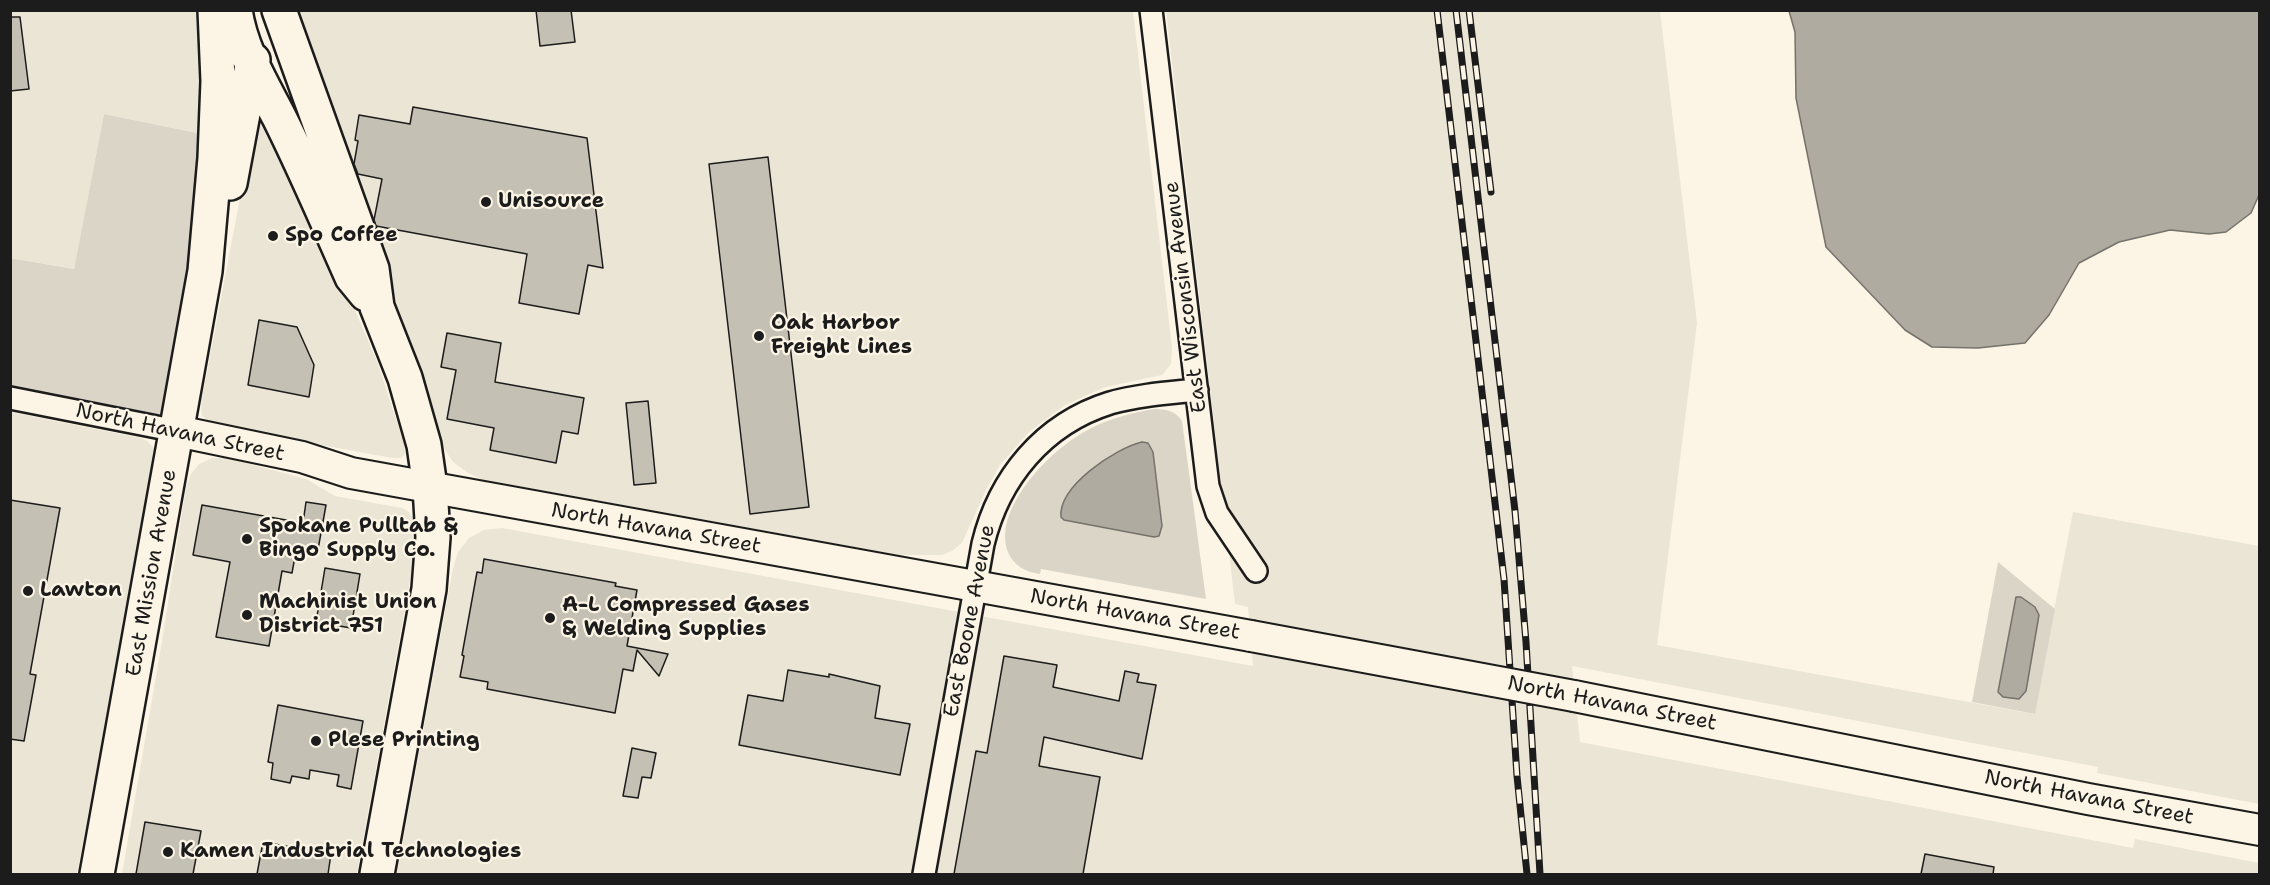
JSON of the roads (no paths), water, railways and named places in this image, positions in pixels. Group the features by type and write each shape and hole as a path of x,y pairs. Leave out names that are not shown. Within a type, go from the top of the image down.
{"main road":[{"name":"East Mission Avenue","path":"97,874 205,272 215,158 218,81 215,10"},
{"path":"235,10 241,39 252,68 278,116 352,277 377,307"},
{"name":"East Mission Avenue","path":"205,272 230,182 252,68 256,10"},
{"path":"279,10 372,269 377,307 416,414 430,487 433,537 429,589 377,874"}],"street":[{"name":"East Wisconsin Avenue","path":"1151,10 1208,486 1212,502 1223,522 1256,571"},
{"name":"East Boone Avenue","path":"924,874 983,544 996,503 1021,462 1037,445 1076,418 1094,408 1133,398 1197,390"},
{"name":"North Havana Street","path":"10,398 302,458 351,473 1251,636 1651,711 2088,799 2259,830"}],"railway":[{"path":"1437,10 1504,579 1517,776 1527,874"},
{"path":"1456,10 1515,511 1526,642 1540,874"},
{"path":"1469,10 1491,192"}],"place":[{"name":"Unisource","path":"486,202"},
{"name":"Spo Coffee","path":"273,236"},
{"name":"Oak Harbor Freight Lines","path":"759,336"},
{"name":"Spokane Pulltab & Bingo Supply Co.","path":"247,539"},
{"name":"Lawton","path":"28,591"},
{"name":"Machinist Union District 751","path":"247,615"},
{"name":"A-L Compressed Gases & Welding Supplies","path":"550,618"},
{"name":"Plese Printing","path":"316,741"},
{"name":"Kamen Industrial Technologies","path":"168,852"}]}
